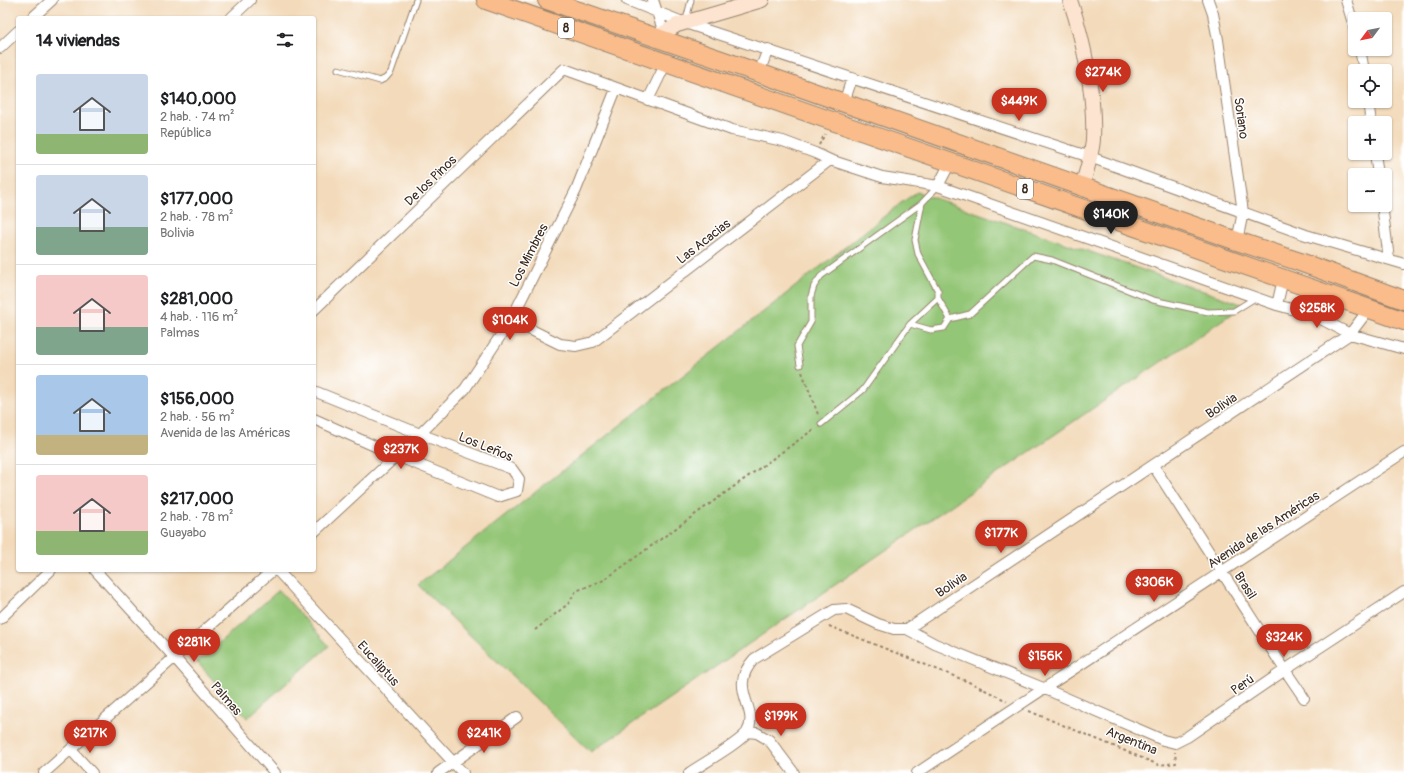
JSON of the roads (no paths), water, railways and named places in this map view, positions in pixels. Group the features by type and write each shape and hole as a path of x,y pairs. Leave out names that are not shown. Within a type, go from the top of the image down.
{"highway":[{"name":"8","path":"486,0 1404,321"},
{"name":"8","path":"547,0 660,35 759,73 1300,262 1404,300"}],"street":[{"path":"34,16 52,0"},
{"path":"233,16 250,0"},
{"path":"627,0 685,23 768,49 1090,157 1306,234 1389,258 1404,264"},
{"path":"653,0 657,11 660,35"},
{"path":"646,56 660,35 677,25 762,0"},
{"path":"1070,0 1079,28 1091,98 1093,140 1082,187"},
{"name":"Soriano","path":"1208,0 1213,14 1218,40 1243,212 1237,241"},
{"path":"1346,0 1350,12"},
{"path":"0,48 16,33"},
{"path":"759,73 768,49"},
{"path":"648,100 666,63"},
{"name":"De los Pinos","path":"316,308 564,69 616,89"},
{"path":"844,103 852,78"},
{"path":"616,89 732,130 783,142 830,160 882,177 938,186 1277,305 1312,314 1350,334 1404,349"},
{"name":"Los Mimbres","path":"316,530 397,456 465,389 511,320 576,190 616,89"},
{"name":"Las Acacias","path":"511,320 560,344 576,346 593,342 830,160"},
{"path":"938,186 950,163"},
{"path":"1383,212 1389,258"},
{"path":"1277,305 1283,279"},
{"name":"Bolivia","path":"907,629 1350,334 1369,309"},
{"name":"Los Leños","path":"316,392 512,469 519,479 517,491 498,497 397,456 316,420"},
{"name":"Avenida de las Américas","path":"917,773 1043,688 1404,452"},
{"name":"Brasil","path":"1153,465 1304,698"},
{"path":"0,619 50,572"},
{"name":"Palmas","path":"97,572 174,657 275,773"},
{"path":"44,773 271,572"},
{"name":"Eucaliptus","path":"279,572 452,763 463,773"},
{"name":"Perú","path":"1175,743 1187,737 1285,670 1404,592"},
{"path":"689,773 738,741 747,732 750,724 750,713 743,691 743,680 747,667 754,659 834,610 846,609 878,624 894,629 907,629"},
{"name":"Argentina","path":"907,629 935,644 1043,688 1163,740 1175,743"},
{"path":"438,773 517,717"},
{"path":"747,732 757,733 769,740 794,773"},
{"path":"71,750 92,773"}],"lane":[{"path":"338,69 380,81 386,78 390,72 416,0"},
{"path":"685,23 690,0"},
{"path":"800,365 797,346 811,322 811,296 814,286 821,276 922,203 938,186"},
{"path":"922,203 915,240 918,254 938,291 938,298 950,319"},
{"path":"910,324 931,330 944,328 950,319 970,314 1033,256 1052,260 1153,300 1208,312 1234,311 1255,297"},
{"path":"821,424 862,390 910,324 938,298"}]}
